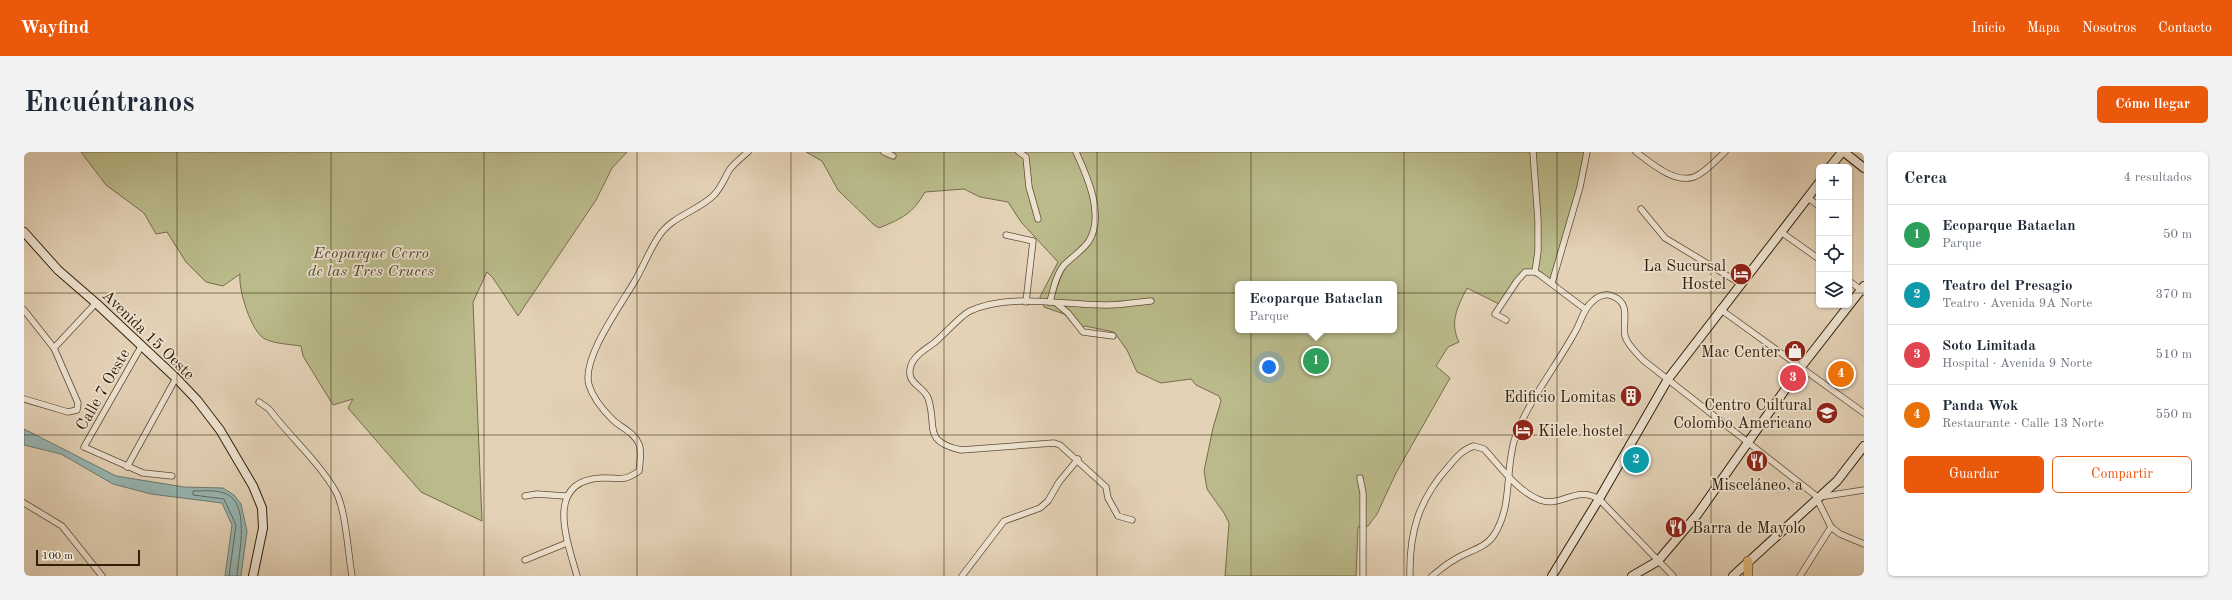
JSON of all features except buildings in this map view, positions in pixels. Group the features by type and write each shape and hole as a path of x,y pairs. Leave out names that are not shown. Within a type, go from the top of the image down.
{"main road":[{"path":"1748,561 1748,576"}],"street":[{"path":"577,576 568,542 564,507 565,496 573,485 587,480 602,477 616,480 631,477 639,471 641,458 639,444 631,433 613,420 598,404 588,384 590,365 609,321 636,280 659,236 671,222 705,203 716,193 731,167 748,152"},
{"path":"884,152 893,156"},
{"path":"1019,152 1026,157 1029,187 1038,219"},
{"path":"1053,302 1054,286 1063,266 1089,241 1094,225 1092,195 1076,152"},
{"path":"1533,152 1538,220 1538,251 1535,272"},
{"path":"1552,283 1580,187 1587,152"},
{"path":"1636,152 1666,172 1679,178 1693,178 1725,152"},
{"path":"1832,164 1842,152 1864,168"},
{"path":"1552,576 1599,499 1668,379 1720,309 1816,187"},
{"path":"1808,198 1816,204"},
{"path":"1641,208 1665,238 1741,284"},
{"name":"Avenida 15 Oeste","path":"24,232 58,270 142,345 176,378 197,400 220,430 259,499 264,516 261,542 253,576"},
{"path":"1781,232 1816,258"},
{"path":"1006,235 1033,241 1026,302"},
{"path":"1506,320 1495,314 1517,281 1525,272 1535,272 1586,309"},
{"path":"1632,576 1658,561 1697,515 1748,441 1802,367 1863,289 1852,283"},
{"path":"1432,576 1454,560 1486,544 1494,535 1507,502 1510,456 1517,434 1576,331 1586,309 1593,300 1602,295 1612,296 1619,300 1626,313 1625,335 1630,347 1643,360 1748,441 1817,498 1830,527 1840,534 1864,544"},
{"path":"1132,520 1118,516 1110,502 1106,487 1078,459 1060,445 1054,443 976,450 949,447 935,438 932,431 932,407 927,394 911,379 912,362 970,311 1004,303 1053,302 1109,305 1151,301"},
{"path":"1053,302 1068,313 1082,332 1113,336"},
{"path":"54,348 96,303"},
{"path":"1720,309 1864,413"},
{"path":"24,310 54,348 78,403 77,410 68,412 24,399"},
{"name":"Calle 7 Oeste","path":"127,467 84,446 142,345"},
{"path":"172,476 143,473 127,467 176,378"},
{"path":"259,402 269,409 324,475 336,493 342,511 352,576"},
{"path":"1410,576 1411,543 1424,499 1461,453 1474,446 1484,449 1528,494 1541,501 1552,501 1581,493 1590,494 1599,499 1673,576"},
{"path":"1733,576 1837,481 1864,446"},
{"path":"962,576 1004,521 1040,508 1048,501 1059,482 1078,459"},
{"path":"1360,478 1363,493 1363,576"},
{"path":"1817,498 1864,490"},
{"path":"525,496 537,494 565,496"},
{"path":"24,503 62,526 102,576"},
{"path":"1800,576 1830,527"},
{"path":"524,560 568,542"}],"green space":[{"name":"Ecoparque Cerro de las Tres Cruces","path":"81,152 627,152 612,168 596,200 518,316 493,278 487,272 473,302 482,521 421,492 348,408 353,399 333,405 303,356 301,346 273,342 260,335 246,310 241,290 240,274 223,286 206,282 186,262 167,232 156,234 144,213 106,185"},
{"path":"806,152 1587,152 1552,283 1540,275 1525,272 1501,305 1467,288 1456,314 1455,328 1459,342 1448,347 1436,366 1450,378 1396,473 1377,514 1368,526 1358,527 1356,576 1225,576 1229,523 1224,513 1207,489 1204,471 1213,428 1221,401 1219,396 1196,385 1191,379 1161,383 1137,372 1127,350 1114,332 1085,326 1078,329 1064,314 1044,307 1040,297 1058,262 1021,222 1008,202 980,197 964,189 925,192 916,206 901,218 879,228 838,190 822,161"}],"water":[{"path":"24,429 116,476 184,487 223,488 234,495 241,504 247,531 241,576 225,576 232,525 222,503 151,494 113,484 61,454 24,445"}],"place":[{"name":"La Sucursal Hostel","path":"1741,274"},
{"name":"Mac Center","path":"1795,351"},
{"name":"Ecoparque Bataclan","path":"1316,361"},
{"name":"Panda Wok","path":"1841,374"},
{"name":"Soto Limitada","path":"1793,378"},
{"name":"Edificio Lomitas","path":"1631,396"},
{"name":"Centro Cultural Colombo Americano","path":"1827,413"},
{"name":"Kilele hostel","path":"1523,430"},
{"name":"Teatro del Presagio","path":"1636,460"},
{"name":"Misceláneo, a","path":"1757,461"},
{"name":"Barra de Mayolo","path":"1676,527"}]}
